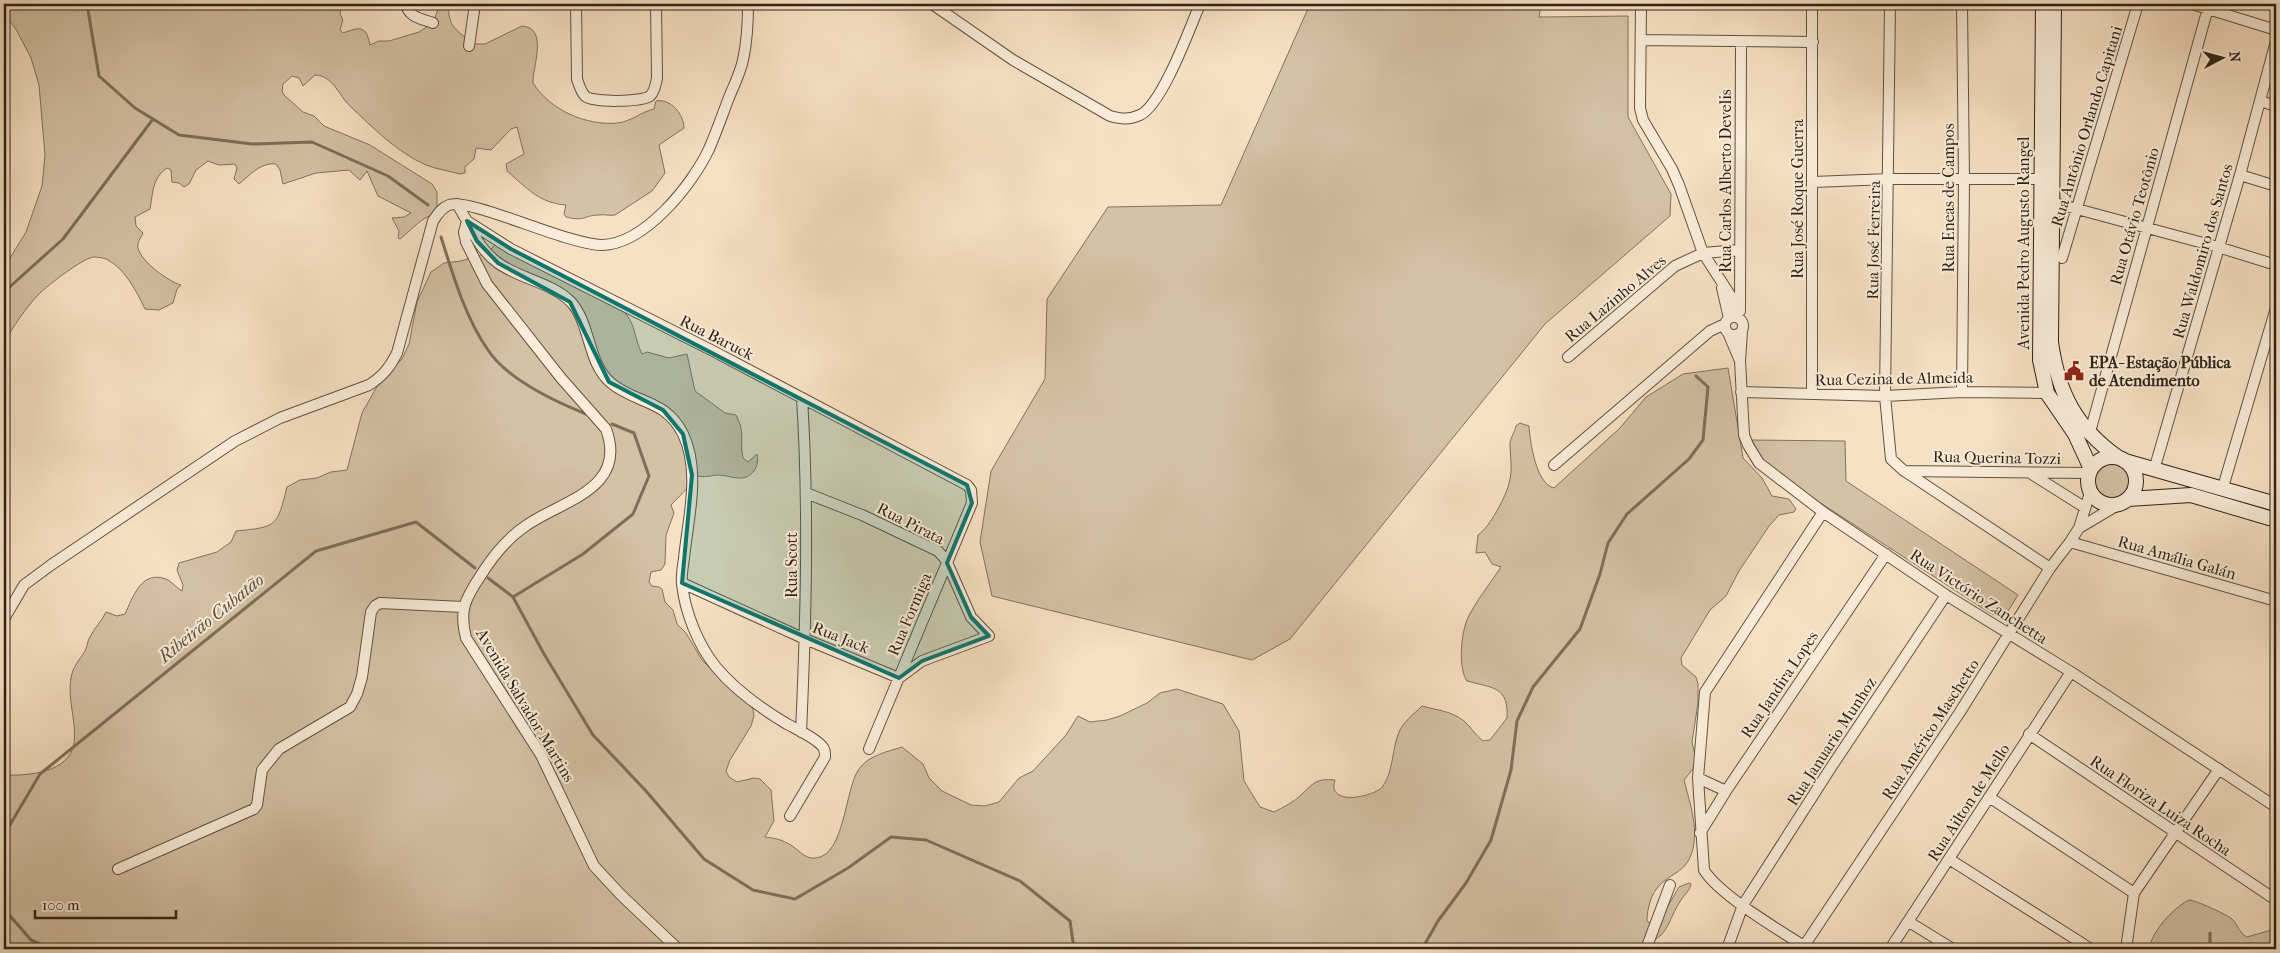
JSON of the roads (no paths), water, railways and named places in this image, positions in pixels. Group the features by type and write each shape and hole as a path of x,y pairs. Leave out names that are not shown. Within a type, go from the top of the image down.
{"street":[{"path":"406,4 409,12 414,17 433,23"},
{"path":"469,46 475,4"},
{"path":"576,4 577,79 580,88 586,96 594,101 641,100 649,96 655,89 657,78 656,4"},
{"path":"4,619 24,585 50,565 235,441 280,418 369,385 381,377 397,353 433,221 440,211 449,205 457,204 576,242 603,245 628,239 655,220 680,194 708,150 742,63 748,34 748,4"},
{"path":"932,4 1012,60 1110,116 1126,120 1142,115 1156,100 1181,50 1200,4"},
{"path":"1641,4 1640,108 1643,120 1672,169 1703,253 1732,298 1731,324"},
{"name":"Rua José Roque Guerra","path":"1812,4 1812,394"},
{"name":"Rua José Ferreira","path":"1890,4 1885,396 1891,459 1903,470"},
{"name":"Rua Eneas de Campos","path":"1962,4 1964,179 1962,392"},
{"name":"Avenida Pedro Augusto Rangel","path":"2043,4 2040,360 2047,393 2075,434 2091,471"},
{"name":"Avenida Pedro Augusto Rangel","path":"2054,4 2051,342 2054,367 2061,390 2076,415 2101,446 2122,459 2154,470 2276,504"},
{"name":"Rua Antônio Orlando Capitani","path":"2062,258 2138,4"},
{"path":"2192,4 2276,30"},
{"name":"Rua Otávio Teotônio","path":"2090,432 2208,8"},
{"path":"1642,40 1813,42"},
{"name":"Rua Waldomiro dos Santos","path":"2154,470 2240,175 2276,40"},
{"name":"Rua Carlos Alberto Develis","path":"1740,361 1731,324 1739,250 1741,42"},
{"path":"2260,101 2276,106"},
{"path":"2240,175 2276,186"},
{"path":"1813,182 1889,179 2041,179"},
{"path":"2051,202 2218,247 2276,265"},
{"name":"Rua Baruck","path":"457,204 467,221 511,249 802,398 967,485 971,490"},
{"path":"467,221 482,248 498,263 548,286 570,302 578,312 594,355 609,382 622,391 650,402 664,410 683,434 689,450 692,474 682,582 688,611 695,630 716,668 752,700 824,748 825,757 790,816"},
{"name":"Avenida Salvador Martins","path":"467,221 464,232 466,242 487,284 561,378 606,429 610,439 611,453 607,470 597,484 584,495 527,524 507,540 491,559 469,592 463,607 462,620 466,638 541,755 594,866 621,895 678,949"},
{"name":"Rua Lazinho Alves","path":"1568,357 1675,266 1703,253 1739,250"},
{"path":"2223,488 2276,308"},
{"path":"1554,465 1703,338 1731,324 1743,324 1740,361"},
{"name":"Rua Victório Zanchetta","path":"1740,361 1744,435 1753,455 1759,463 1823,512 1946,595 2070,672 2276,807"},
{"name":"Rua Cezina de Almeida","path":"1741,392 1885,396 1962,392 2047,393"},
{"name":"Rua Scott","path":"801,732 805,639 806,493 802,398"},
{"path":"2124,501 2132,493 2136,479 2131,466 2122,459 2112,457 2100,460 2091,471 2089,488 2098,500 2106,504 2191,495 2276,520"},
{"path":"1903,470 2050,568"},
{"name":"Rua Querina Tozzi","path":"1903,470 2030,473 2091,471"},
{"path":"2030,473 2084,508"},
{"name":"Rua Américo Maschetto","path":"1805,948 1960,712 2050,568 2079,528 2089,496 2089,488"},
{"name":"Rua Formiga","path":"868,749 972,503 971,490"},
{"name":"Rua Pirata","path":"806,493 862,515 938,551 947,563 971,617 989,636 922,661 899,678"},
{"name":"Rua Américo Maschetto","path":"2079,528 2124,501"},
{"path":"1805,948 1710,880 1704,870 1700,833 1698,778 1706,692 1823,512"},
{"name":"Rua Amália Galán","path":"2070,542 2276,601"},
{"name":"Rua Jandira Lopes","path":"1700,833 1726,791 1886,554"},
{"name":"Rua Jack","path":"682,582 805,639 899,678"},
{"name":"Rua Januario Munhoz","path":"1727,949 1743,905 1830,769 1946,595"},
{"path":"118,869 254,809 257,805 262,770 278,749 350,708 362,677 371,612 375,606 380,603 463,607"},
{"name":"Rua Ailton de Mello","path":"1890,949 2070,672"},
{"name":"Rua Floriza Luiza Rocha","path":"2029,734 2276,900"},
{"path":"2126,949 2134,893 2219,769"},
{"path":"1698,778 1726,791"},
{"path":"1989,797 2134,893"},
{"path":"1949,859 2091,949"},
{"path":"1646,949 1670,885"},
{"path":"1909,922 1953,949"}],"waterway":[{"path":"87,4 99,76 135,108 179,135 252,144 312,142 388,176 428,205"},
{"path":"4,292 63,239 153,119"},
{"name":"Ribeirão Cubatão","path":"441,237 466,310 480,337 496,361 532,388 586,414"},
{"path":"1422,949 1438,921 1466,883 1491,840 1511,770 1517,721 1533,687 1580,629 1600,574 1608,543 1627,514 1689,459 1703,440 1708,387 1696,376"},
{"name":"Ribeirão Cubatão","path":"488,578 513,597 583,554 633,514 649,476 634,433 612,424"},
{"name":"Ribeirão Cubatão","path":"4,835 40,774 316,551 416,522 475,568"},
{"path":"513,597 544,654 593,735 646,791 704,859 753,890 795,899 848,868 891,837 926,840 1020,881 1070,921 1074,949"},
{"name":"Ribeirão Cubatão","path":"4,909 31,940 52,949"},
{"path":"2210,933 2210,949"}],"place":[{"name":"EPA- Estação Pública de Atendimento","path":"2074,371"}]}
